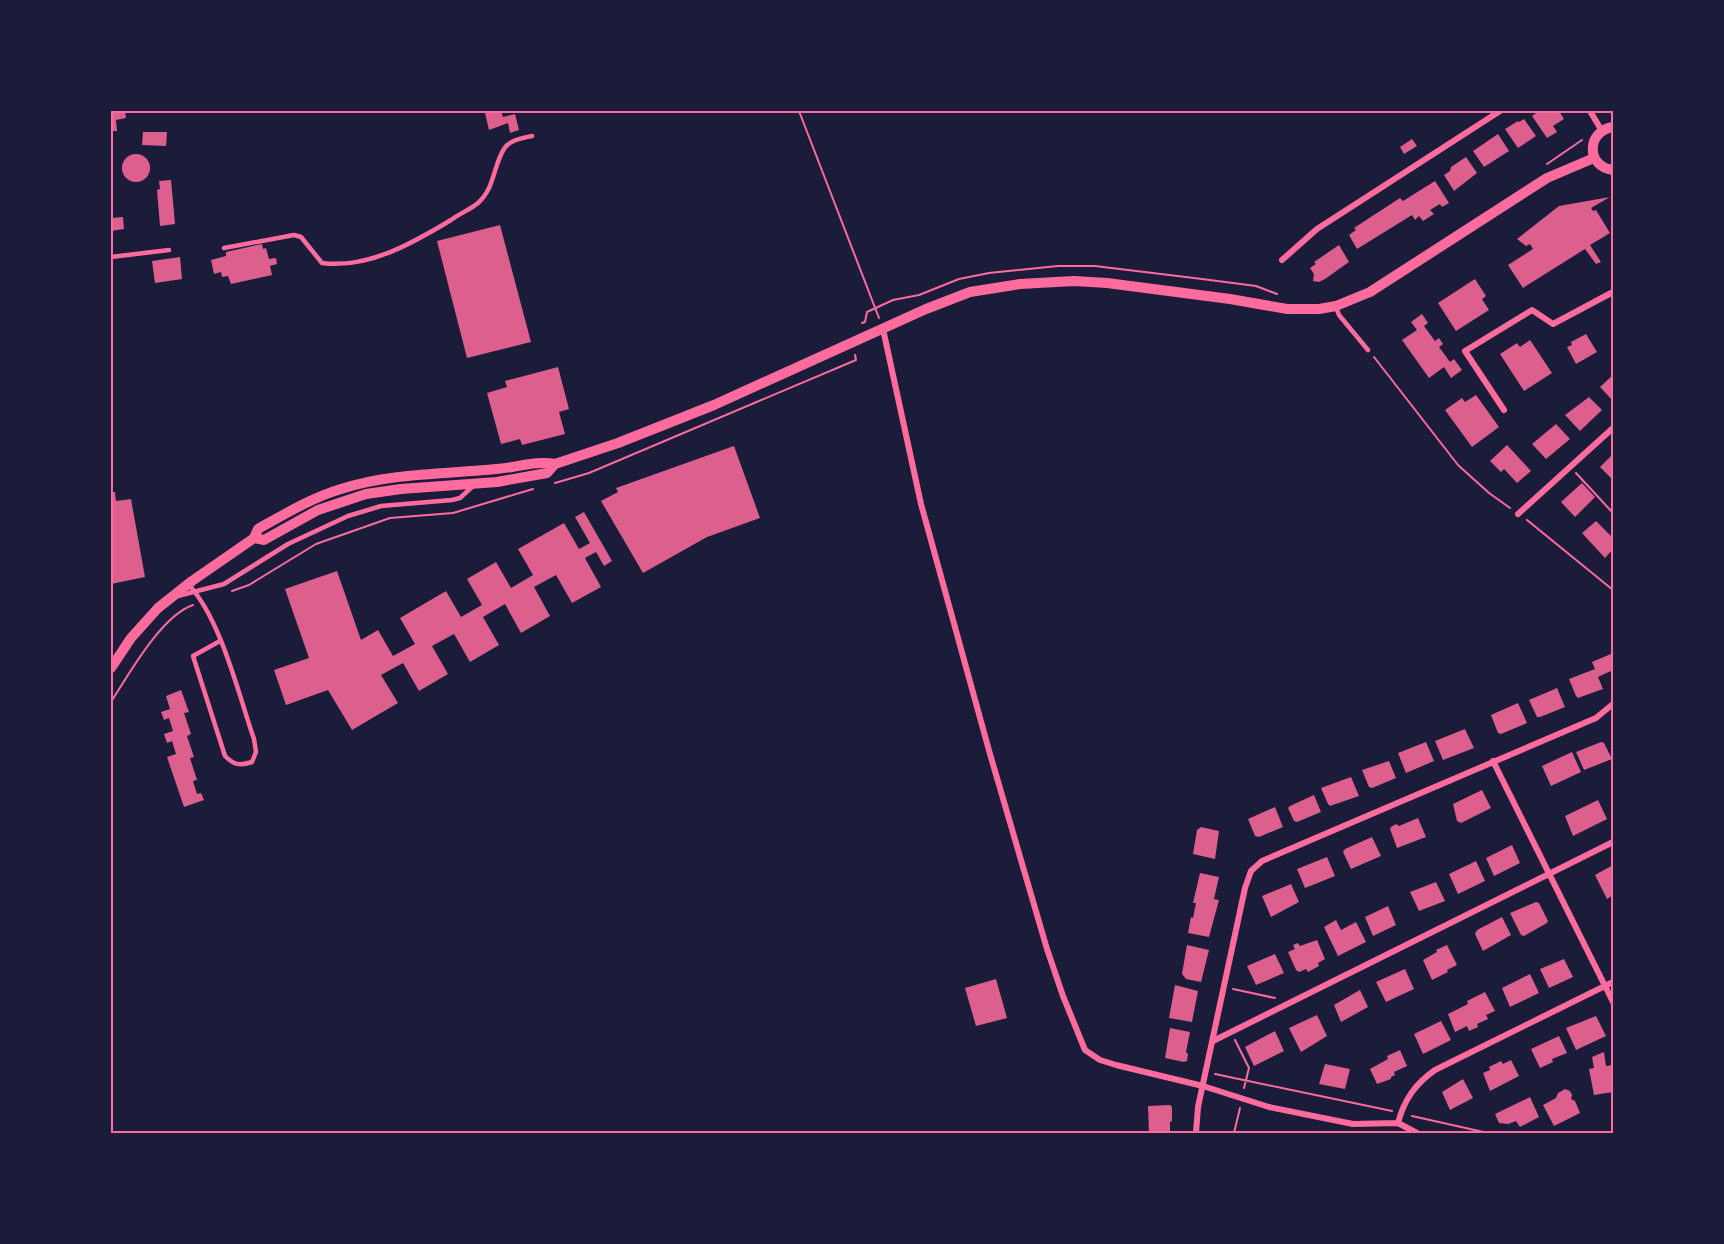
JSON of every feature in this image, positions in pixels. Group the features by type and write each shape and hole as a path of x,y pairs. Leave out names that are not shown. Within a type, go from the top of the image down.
{"street":[{"path":"1282,260 1317,229 1500,111"},
{"path":"1590,111 1602,130"},
{"path":"1613,127 1602,130 1593,142 1592,150 1600,166 1613,170"},
{"path":"254,537 264,540 318,510 366,494 401,489 501,482 547,473 555,464 618,443 714,405 926,309 970,292 1003,286 1050,282 1107,283 1287,309 1319,309 1336,306 1370,292 1547,178 1594,158"},
{"path":"1504,410 1465,351 1532,310 1553,324 1613,292"},
{"path":"883,329 921,504 990,754 1047,949 1085,1050 1100,1060 1203,1086 1269,1107 1353,1124 1398,1124 1417,1133"},
{"path":"1518,514 1613,428"},
{"path":"111,668 148,617 169,598 191,588 254,537 258,529 310,500 358,484 389,478 499,469 546,462 555,464"},
{"path":"1196,1133 1203,1086 1245,888 1254,866 1596,718 1613,704"},
{"path":"1493,761 1550,874 1610,984 1613,1002"},
{"path":"1214,1041 1613,842"},
{"path":"1398,1124 1405,1102 1415,1087 1435,1070 1610,984"}],"lane":[{"path":"224,248 294,236 301,237 322,262 335,264 383,255 413,243 479,202 490,186 504,147 516,140 532,136"},
{"path":"111,257 169,250"},
{"path":"1336,306 1339,315 1368,350"},
{"path":"220,641 193,656 225,756 232,763 242,766 252,762 256,752 254,739 220,641 201,602 191,588 224,584 288,544 348,516 381,506 460,498 475,484"}],"path":[{"path":"799,111 883,329"},
{"path":"1547,163 1582,140 1593,142"},
{"path":"855,327 865,322 867,312 892,300 919,295 959,279 989,273 1058,266 1095,266 1213,280 1256,286 1283,296"},
{"path":"1368,350 1458,465 1488,493 1565,550 1613,590"},
{"path":"545,486 589,473 856,360"},
{"path":"1570,467 1613,513"},
{"path":"230,592 249,585 316,544 390,518 453,513 534,489"},
{"path":"111,702 159,632 179,612 201,602"},
{"path":"1225,987 1280,999 1284,1006"},
{"path":"1232,1032 1249,1068 1234,1133"},
{"path":"1207,1072 1488,1133"}],"building":[{"path":"111,111 125,111 126,118 116,120 117,131 111,131"},
{"path":"501,111 503,117 515,114 519,130 510,133 508,123 489,130 485,113"},
{"path":"1539,111 1559,111 1564,119 1553,126 1557,132 1547,138 1532,116"},
{"path":"1524,119 1536,136 1518,148 1505,129"},
{"path":"143,132 167,132 166,146 142,145"},
{"path":"1498,134 1509,151 1484,167 1473,151"},
{"path":"1412,139 1417,146 1404,154 1400,147"},
{"path":"136,154 146,158 150,168 146,178 136,182 126,178 122,168 126,158"},
{"path":"1466,157 1477,173 1454,191 1444,175"},
{"path":"171,180 175,224 160,226 157,190 160,189 159,181"},
{"path":"1435,181 1449,203 1442,207 1440,204 1430,210 1434,214 1423,221 1419,216 1415,220 1412,215 1357,249 1349,235 1356,230 1354,228 1400,198 1403,201"},
{"path":"1610,197 1591,208 1593,211 1596,210 1610,233 1590,245 1601,262 1596,264 1585,249 1523,288 1508,265 1533,249 1530,244 1526,246 1517,239 1559,206"},
{"path":"123,217 124,229 111,231 111,218"},
{"path":"500,225 531,342 467,358 437,241"},
{"path":"262,244 263,249 266,248 269,259 276,258 277,264 270,266 272,275 231,284 228,276 222,277 221,272 214,274 211,260 226,256 226,252"},
{"path":"1339,245 1349,262 1325,279 1319,282 1313,281 1314,274 1310,268 1316,264 1314,262"},
{"path":"180,257 182,279 155,283 152,261"},
{"path":"1475,279 1486,296 1482,299 1489,310 1456,331 1438,303"},
{"path":"1422,314 1428,323 1424,326 1435,341 1439,338 1443,344 1439,347 1450,362 1454,359 1462,370 1451,378 1444,367 1429,378 1402,340 1417,330 1411,322"},
{"path":"1586,334 1597,352 1576,364 1567,347 1572,345 1571,342"},
{"path":"1530,340 1552,373 1524,391 1500,354 1517,343 1520,347"},
{"path":"558,367 569,409 559,412 565,434 522,445 520,439 501,444 487,393 507,387 505,381"},
{"path":"1613,375 1613,401 1600,387"},
{"path":"1476,395 1499,427 1472,447 1445,410 1462,398 1465,402"},
{"path":"1589,397 1602,410 1580,431 1565,415"},
{"path":"1556,424 1570,439 1546,459 1532,444"},
{"path":"1507,445 1531,471 1517,483 1504,469 1501,472 1490,461"},
{"path":"734,446 760,518 707,537 643,573 601,501 618,492 616,488"},
{"path":"1613,454 1613,480 1600,467"},
{"path":"1582,483 1595,497 1575,517 1561,502"},
{"path":"111,492 115,492 116,501 131,499 145,577 111,584"},
{"path":"584,512 612,561 604,566 596,552 585,558 601,587 572,603 556,575 534,587 550,616 521,633 505,604 483,617 499,645 470,662 454,634 432,646 448,674 419,691 403,663 381,675 398,703 352,730 328,690 286,705 274,670 309,658 285,589 337,571 361,640 378,630 393,656 415,644 400,618 446,591 461,617 482,605 467,579 496,562 511,588 533,575 518,549 564,523 579,549 590,543 575,517"},
{"path":"1596,521 1613,538 1613,549 1605,558 1582,533"},
{"path":"1613,653 1613,670 1598,677 1603,689 1578,698 1569,679 1595,669 1592,662"},
{"path":"1557,688 1565,707 1537,717 1529,700"},
{"path":"181,690 189,712 184,713 191,734 187,736 194,757 190,758 197,780 193,781 197,794 201,793 204,800 184,807 167,757 176,754 172,741 167,743 164,734 173,731 169,718 164,720 161,712 170,709 166,696"},
{"path":"1518,703 1527,723 1501,734 1498,733 1491,715"},
{"path":"1465,729 1474,748 1443,760 1435,741"},
{"path":"1426,742 1434,761 1406,773 1398,753"},
{"path":"1601,742 1604,743 1612,759 1584,770 1576,752"},
{"path":"1572,752 1581,772 1551,786 1542,766"},
{"path":"1389,761 1396,778 1372,788 1369,787 1362,770"},
{"path":"1351,777 1359,796 1330,806 1321,788"},
{"path":"1482,790 1491,808 1461,823 1457,821 1453,804"},
{"path":"1314,795 1321,812 1297,822 1294,821 1288,808"},
{"path":"1598,800 1607,819 1573,836 1565,816"},
{"path":"1275,807 1283,827 1259,837 1255,836 1248,819"},
{"path":"1418,818 1426,837 1397,848 1391,827"},
{"path":"1201,827 1219,831 1215,859 1193,854 1197,830"},
{"path":"1372,837 1381,856 1351,869 1343,852"},
{"path":"1512,845 1520,863 1494,876 1486,858"},
{"path":"1327,857 1335,876 1305,888 1297,869"},
{"path":"1476,861 1485,881 1458,894 1449,874"},
{"path":"1613,865 1613,895 1607,899 1595,875"},
{"path":"1200,873 1219,877 1214,899 1219,900 1209,937 1188,933 1196,903 1193,903"},
{"path":"1436,882 1445,901 1419,911 1410,892"},
{"path":"1291,884 1299,902 1271,917 1262,896"},
{"path":"1536,902 1539,903 1548,921 1524,936 1521,935 1510,913"},
{"path":"1388,906 1396,925 1373,936 1365,917"},
{"path":"1502,917 1511,935 1483,951 1475,934 1477,930"},
{"path":"1336,920 1341,930 1356,922 1366,942 1338,956 1324,927"},
{"path":"1317,940 1325,959 1318,963 1319,966 1308,972 1306,969 1299,972 1288,952 1295,949 1293,945 1298,943 1300,946"},
{"path":"1187,945 1209,950 1201,982 1186,979 1182,974"},
{"path":"1447,945 1457,965 1432,980 1423,960"},
{"path":"1275,954 1284,973 1256,985 1247,966"},
{"path":"1564,959 1573,977 1549,988 1540,969"},
{"path":"1405,969 1414,989 1386,1002 1376,982"},
{"path":"1530,974 1539,993 1510,1007 1502,988"},
{"path":"996,979 1007,1018 976,1026 965,988"},
{"path":"1175,985 1198,991 1192,1022 1169,1018"},
{"path":"1360,990 1368,1007 1341,1022 1334,1005"},
{"path":"1485,992 1495,1011 1486,1015 1488,1019 1477,1024 1478,1027 1469,1031 1467,1026 1455,1032 1448,1014"},
{"path":"1317,1015 1327,1036 1301,1052 1289,1028"},
{"path":"1596,1016 1606,1036 1576,1050 1566,1028"},
{"path":"1441,1021 1451,1040 1423,1054 1414,1034"},
{"path":"1170,1028 1190,1032 1186,1052 1187,1061 1165,1058"},
{"path":"1275,1031 1284,1051 1254,1066 1245,1047"},
{"path":"1559,1036 1567,1053 1552,1059 1553,1062 1540,1068 1531,1049"},
{"path":"1400,1050 1407,1066 1394,1072 1395,1075 1391,1079 1377,1084 1370,1069 1388,1059 1387,1056"},
{"path":"1604,1052 1606,1066 1613,1065 1613,1092 1594,1095 1589,1069 1594,1068 1592,1057"},
{"path":"1511,1060 1519,1076 1490,1091 1483,1073 1501,1061 1503,1064"},
{"path":"1325,1064 1350,1069 1345,1089 1319,1084"},
{"path":"1463,1079 1473,1098 1450,1110 1442,1092"},
{"path":"1565,1089 1570,1091 1571,1099 1575,1101 1580,1113 1554,1126 1543,1105 1556,1098 1558,1093"},
{"path":"1530,1097 1539,1117 1520,1127 1516,1121 1508,1124 1499,1123 1495,1114"},
{"path":"1170,1105 1172,1121 1170,1122 1170,1133 1149,1133 1148,1106"}]}
